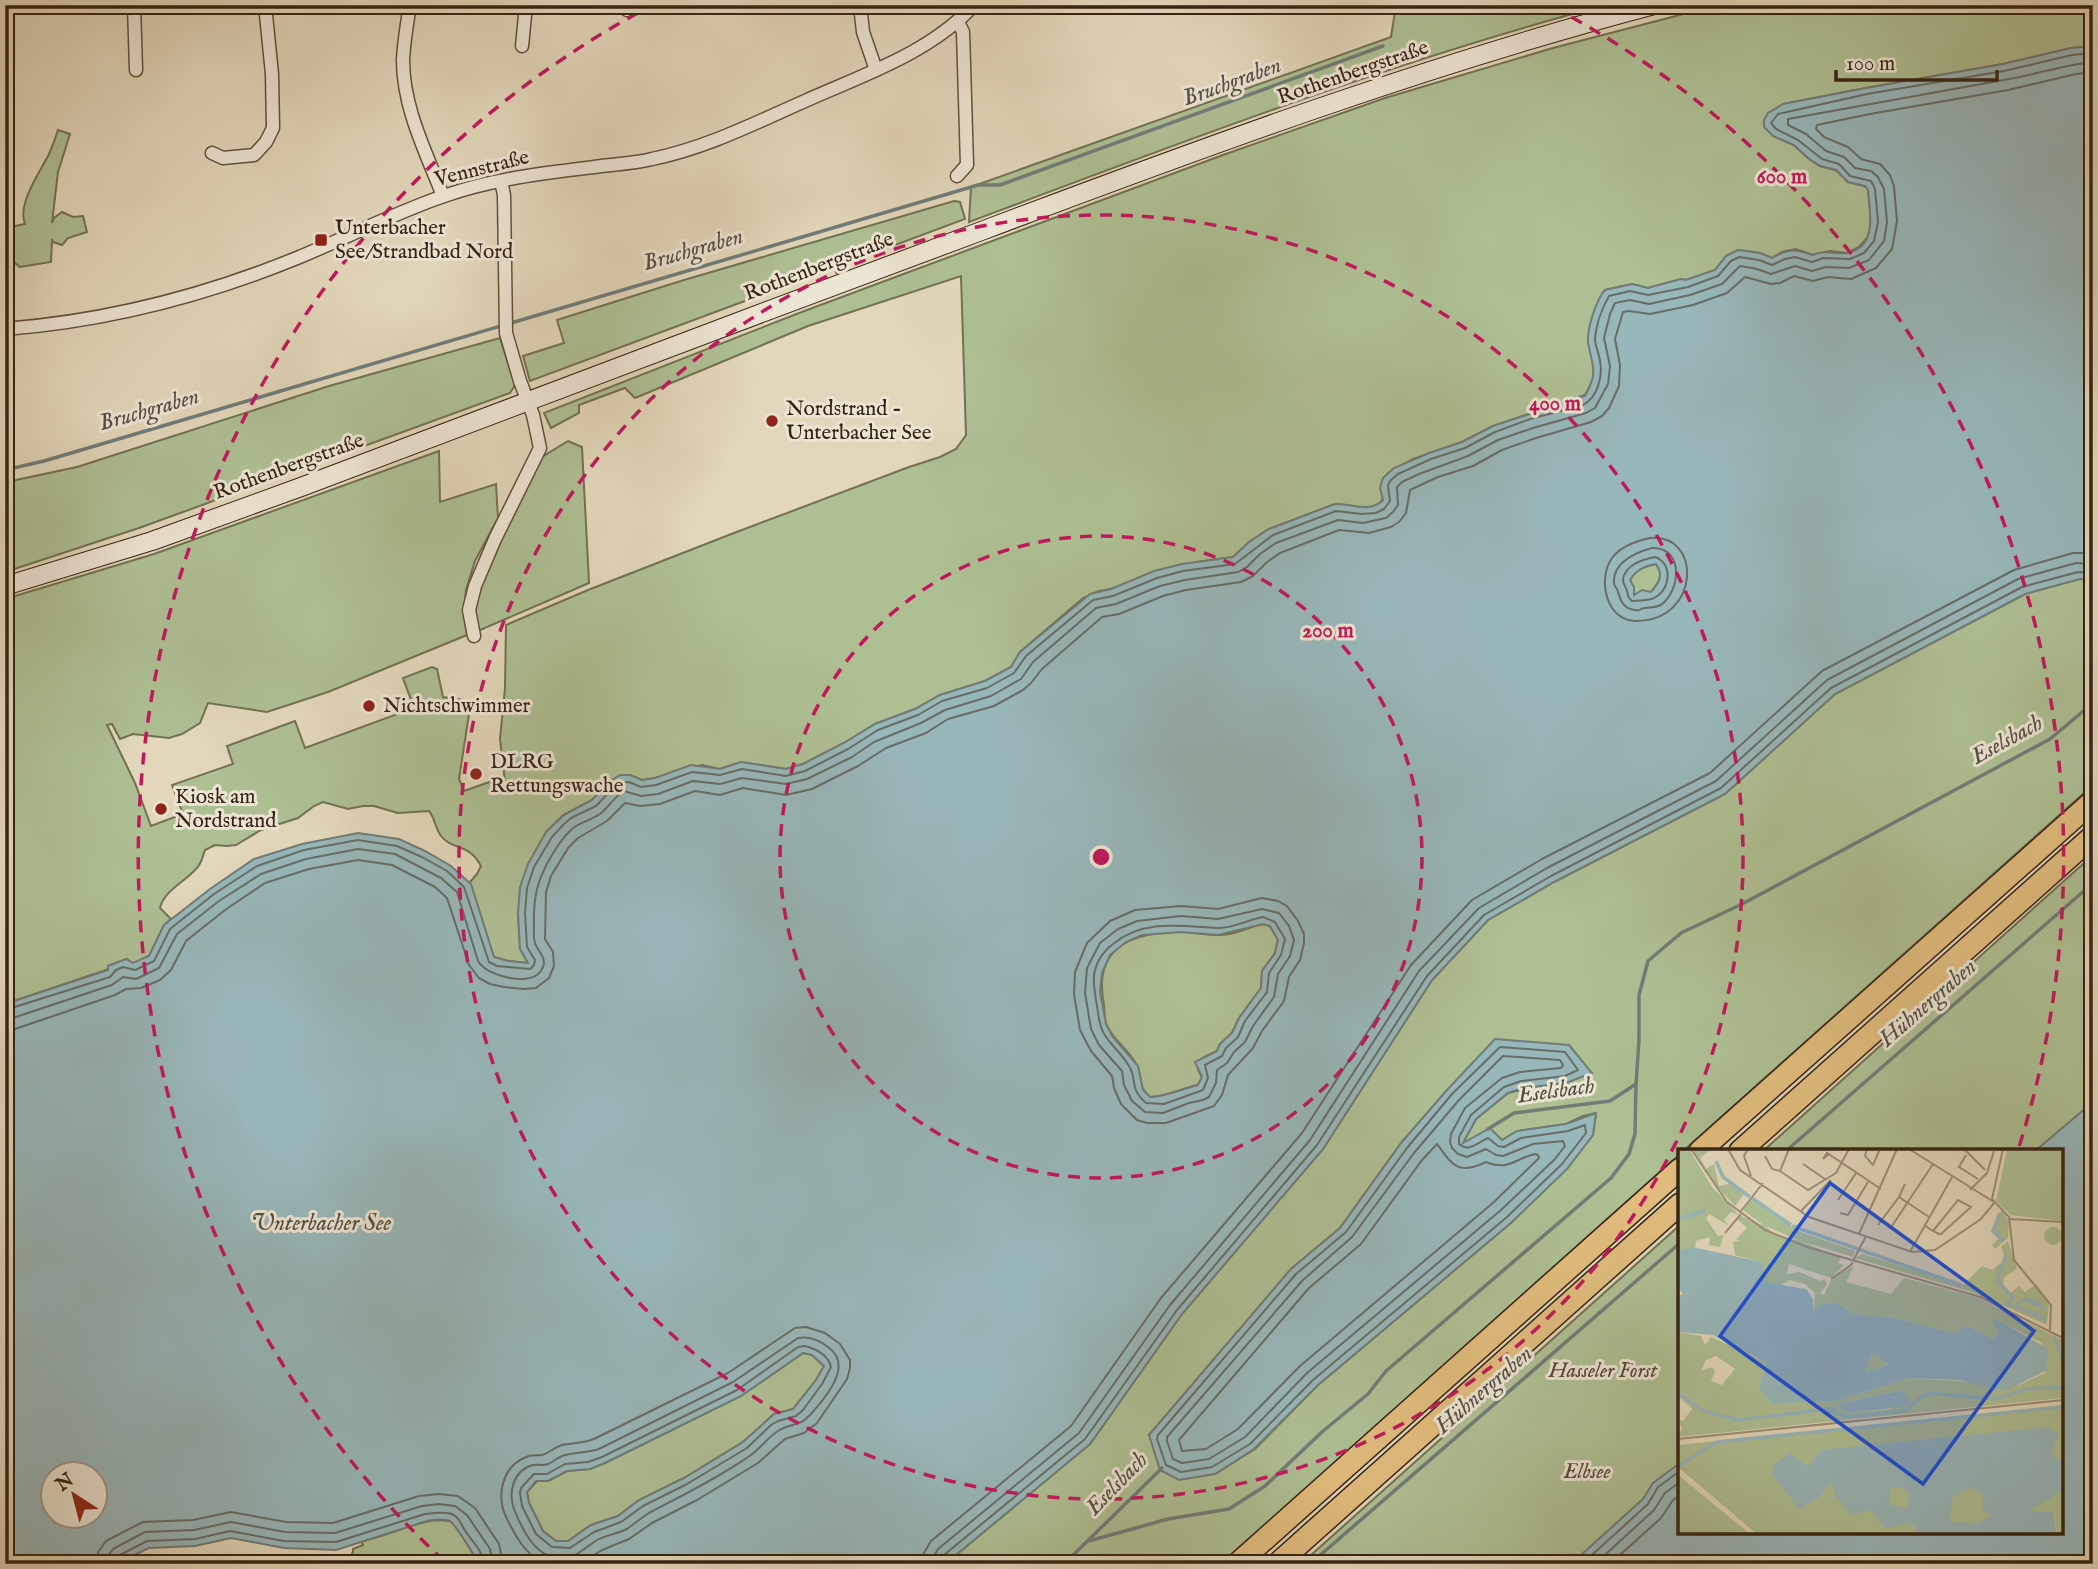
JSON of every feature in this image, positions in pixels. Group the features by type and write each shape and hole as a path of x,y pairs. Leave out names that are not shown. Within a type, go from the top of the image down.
{"highway":[{"path":"1702,1149 2093,802"},
{"path":"1742,1149 2093,836"},
{"path":"1237,1564 1678,1171"},
{"path":"1277,1564 1678,1206"}],"main road":[{"name":"Rothenbergstraße","path":"5,586 165,536 1209,145 1460,61 1566,28 1654,5"}],"street":[{"path":"134,5 136,70"},
{"path":"212,153 223,158 254,155 266,142 273,128 272,74 265,5"},
{"path":"410,5 403,60 407,96 414,124 443,196"},
{"path":"522,46 526,5"},
{"path":"860,5 863,32 876,69"},
{"name":"Vennstraße","path":"5,329 80,321 164,303 296,258 443,196 501,181 649,160 687,151 742,129 913,51 958,22 974,5"},
{"path":"957,176 967,165 963,32 958,22"},
{"path":"474,635 469,610 475,586 540,448 533,415 506,333 504,195 501,181"}],"green space":[{"path":"1396,5 1605,5 1364,78 969,222 971,187 1391,37"},
{"path":"1718,5 2093,5 2093,46 1783,104 1773,136 1794,145 1820,166 1836,170 1848,182 1865,186 1868,190 1871,222 1869,236 1859,247 1847,253 1830,251 1813,255 1796,249 1782,252 1772,258 1760,253 1738,250 1726,256 1715,270 1686,280 1648,288 1632,284 1605,290 1595,309 1588,337 1594,367 1593,380 1585,395 1493,426 1462,442 1413,459 1388,473 1381,502 1377,505 1366,508 1335,504 1269,529 1233,557 1197,562 1083,598 1020,652 1011,667 985,681 940,695 915,709 875,724 803,764 786,769 741,762 720,769 702,765 655,778 642,780 630,775 609,782 592,800 563,815 546,832 539,846 518,913 520,949 528,963 494,957 469,883 481,866 471,853 450,844 441,836 429,811 398,813 374,806 348,809 323,802 298,818 261,830 236,845 215,845 205,850 197,868 162,902 160,908 171,919 164,925 149,956 133,964 127,959 108,966 109,969 5,1004 5,960 10,934 5,915 5,599 154,554 439,451 440,502 496,484 498,518 475,561 466,590 464,613 467,635 328,692 267,712 208,703 200,723 169,738 133,734 120,739 112,724 107,725 135,783 151,826 183,814 172,785 233,764 227,746 295,721 305,748 414,708 403,678 432,667 437,669 443,697 471,701 459,779 464,791 495,780 506,790 500,739 505,688 506,625 588,590 956,449 966,435 961,276 808,326 635,398 625,388 579,405 579,413 551,428 544,413 799,313 1223,155 1385,98 1553,48"},
{"path":"58,130 70,134 58,172 52,223 62,212 73,217 83,216 87,232 68,238 62,245 52,239 51,262 20,267 5,255 5,228 25,224 23,216 26,199"},
{"path":"954,201 960,202 965,219 530,381 523,356 564,343 557,320"},
{"path":"500,338 515,385 510,393 139,528 5,572 5,481 77,467 329,386"},
{"path":"568,441 582,447 589,583 478,631 472,611 479,586 542,457"},
{"path":"1656,564 1660,579 1656,585 1651,592 1634,596 1630,580 1632,576 1641,569"},
{"path":"2080,578 2093,580 2093,785 1685,1149 1678,1149 1678,1156 1221,1564 945,1564 1090,1444 1182,1314 1323,1149 1432,980 1488,920 1554,882 1725,794 1835,694 2025,594","holes":["1569,1045 1591,1073 1508,1093 1476,1119 1462,1145 1502,1140 1518,1131 1566,1124 1596,1113 1593,1135 1512,1222 1318,1385 1255,1449 1215,1474 1149,1435 1291,1269 1340,1228 1401,1143 1447,1090"]},
{"name":"Elbsee","path":"2093,855 2093,1564 1301,1564 1678,1227 1678,1534 2063,1534 2063,1149 1765,1149"},
{"path":"1263,924 1270,926 1278,939 1275,953 1262,971 1261,988 1239,1018 1232,1033 1220,1044 1217,1051 1204,1057 1198,1070 1202,1077 1198,1085 1150,1097 1141,1084 1133,1059 1106,1024 1102,985 1104,969 1111,956 1120,946 1149,935 1185,932 1223,935"},
{"path":"803,1353 812,1355 824,1366 793,1409 774,1414 743,1442 684,1478 639,1500 618,1516 591,1525 568,1541 556,1541 543,1531 529,1503 527,1492 537,1481 548,1481 567,1471 590,1469 605,1463 741,1396"},
{"path":"438,1520 453,1523 478,1564 345,1564 353,1549 363,1545 361,1541"}],"water":[{"name":"Unterbacher See","path":"2093,46 2093,580 2080,579 2025,594 1835,694 1725,794 1554,882 1488,920 1432,980 1323,1149 1182,1314 1090,1444 945,1564 478,1564 453,1523 441,1519 336,1550 284,1548 231,1538 195,1546 149,1548 115,1564 5,1564 5,1004 108,970 108,966 126,959 133,963 149,956 164,925 254,859 302,844 358,833 399,839 451,866 471,884 494,957 528,963 520,949 518,913 520,887 528,864 546,832 564,815 592,800 609,782 620,775 630,775 642,780 691,765 720,769 741,762 786,769 803,764 875,724 915,709 940,695 985,681 1011,667 1020,652 1090,594 1111,589 1154,571 1233,557 1269,529 1335,504 1366,507 1378,504 1383,500 1380,488 1383,478 1394,468 1462,442 1493,426 1585,396 1593,375 1589,330 1595,307 1605,290 1632,284 1648,288 1686,280 1715,270 1726,256 1738,250 1760,253 1772,258 1792,250 1813,255 1822,252 1847,253 1864,244 1870,228 1868,190 1865,186 1848,182 1836,170 1820,166 1794,145 1773,136 1764,127 1768,113 1783,104 2003,64 2071,48","holes":["1656,564 1660,572 1656,585 1651,592 1642,590 1634,595 1630,580 1644,567","1263,924 1270,926 1278,940 1275,953 1262,971 1261,988 1239,1018 1232,1033 1220,1044 1217,1051 1195,1062 1202,1077 1198,1085 1150,1097 1143,1090 1138,1066 1112,1036 1106,1024 1100,992 1102,973 1110,955 1126,942 1142,935 1181,932 1218,935","803,1353 812,1355 824,1366 793,1409 774,1414 743,1442 684,1478 639,1500 618,1516 591,1525 568,1541 556,1541 543,1531 529,1503 527,1492 536,1481 548,1481 567,1471 590,1469 605,1463 741,1396"]},
{"path":"1495,1039 1569,1045 1592,1073 1566,1083 1523,1088 1508,1093 1476,1119 1463,1143 1490,1128 1502,1140 1517,1131 1566,1124 1596,1113 1593,1135 1567,1169 1512,1222 1318,1385 1254,1449 1215,1474 1179,1480 1160,1470 1149,1435 1291,1269 1340,1228 1401,1143"},
{"name":"Elbsee","path":"2093,1102 2093,1564 1571,1564 1643,1499 1653,1483 1678,1464 1678,1534 2063,1534 2063,1149 2037,1149"}],"waterway":[{"name":"Bruchgraben","path":"5,470 44,461 978,185 1000,185 1383,46"},
{"name":"Eselsbach","path":"1488,1129 1514,1113 1610,1101 1636,1084 1639,995 1648,961 1681,933 1742,904 2050,739 2093,703"},
{"name":"Hühnergraben","path":"1788,1149 2093,883"},
{"path":"1089,1541 1168,1519 1229,1509 1265,1486 1323,1431 1368,1394 1386,1371 1611,1178 1629,1154 1635,1134 1636,1084"},
{"name":"Hühnergraben","path":"1310,1564 1678,1245"},
{"name":"Eselsbach","path":"1064,1564 1162,1468"}],"place":[{"name":"Unterbacher See/Strandbad Nord","path":"321,240"},
{"name":"Nordstrand - Unterbacher See","path":"772,421"},
{"name":"Nichtschwimmer","path":"369,706"},
{"name":"DLRG Rettungswache","path":"476,774"},
{"name":"Kiosk am Nordstrand","path":"161,809"}],"park label":[{"name":"Hasseler Forst","path":"1603,1371"}]}
